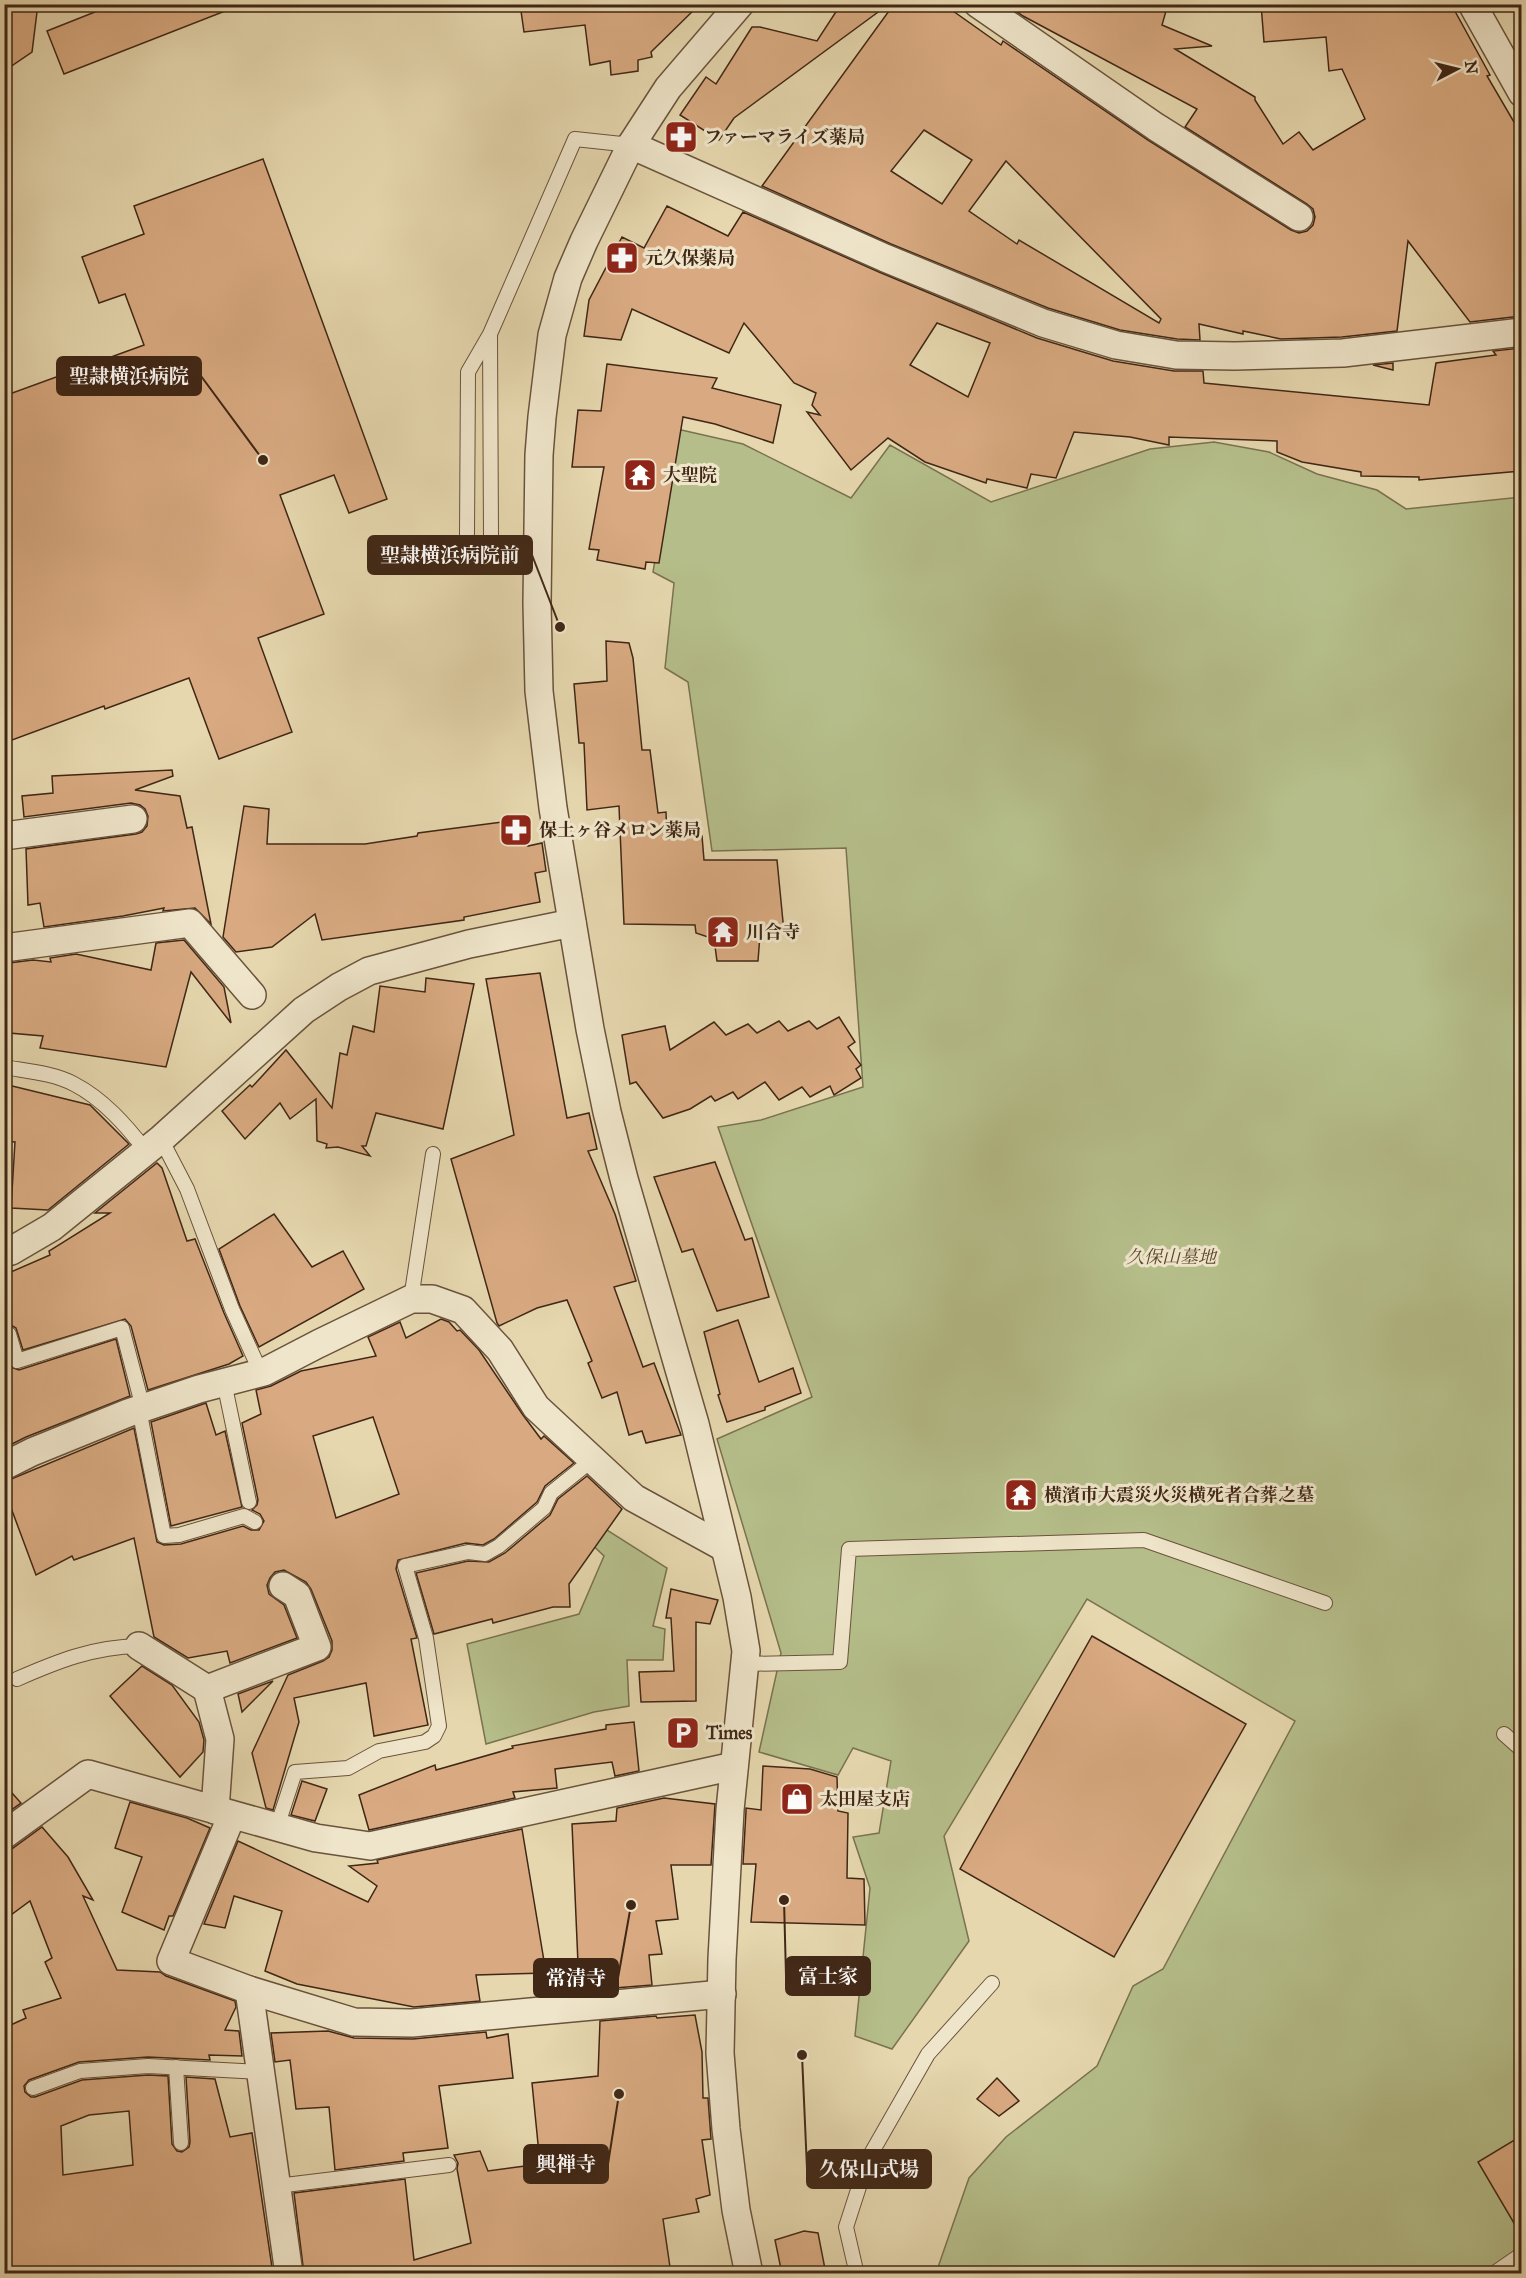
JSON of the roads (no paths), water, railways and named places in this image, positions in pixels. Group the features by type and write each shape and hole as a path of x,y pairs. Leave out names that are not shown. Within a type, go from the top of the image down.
{"street":[{"path":"740,4 668,88 631,145 584,241 556,314 550,348 539,455 539,691 553,808 607,1112 652,1282 695,1424 741,1619 746,1652 734,1766 725,1887 720,2053 736,2210 749,2274"},
{"path":"978,4 1156,127 1299,217"},
{"path":"1472,4 1521,93"},
{"path":"631,145 885,258 1043,323 1116,345 1176,355 1247,356 1342,353 1521,332"},
{"path":"4,836 133,819"},
{"path":"4,948 190,923 252,995"},
{"path":"4,1253 52,1227 153,1145 304,1010 339,987 369,971 469,944 572,923"},
{"path":"4,1466 32,1452 141,1408 261,1373 411,1299 432,1299 463,1310 500,1350 536,1407 634,1498 725,1548"},
{"path":"207,1689 317,1647 297,1595 279,1584"},
{"path":"139,1646 207,1689 220,1739 224,1812 171,1961 249,1990 354,2022 412,2023 722,1995"},
{"path":"4,1835 88,1774 316,1839 370,1846 734,1766"},
{"path":"249,1990 289,2274"}],"lane":[{"path":"467,534 468,372 490,334 575,139 631,145"},
{"path":"490,334 491,535"},
{"path":"4,1067 72,1083 94,1097 153,1145 187,1189 232,1309 261,1373"},
{"path":"411,1299 433,1154"},
{"path":"4,1335 9,1334 16,1361 122,1328 141,1408 164,1536 179,1535 244,1516 255,1522"},
{"path":"224,1383 249,1502"},
{"path":"277,1827 295,1772 348,1768 379,1751 425,1742 434,1736 439,1726 426,1638 405,1566 436,1557 468,1552 485,1554 499,1546 544,1508 551,1493 592,1460"},
{"path":"745,1664 840,1662 849,1550 1144,1540 1325,1603"},
{"path":"16,1679 69,1657 115,1647 139,1646"},
{"path":"1504,1734 1521,1750"},
{"path":"854,2274 855,2266 846,2227 868,2159 928,2055 992,1983"},
{"path":"33,2088 80,2071 148,2066 261,2072"},
{"path":"176,2067 181,2143"},
{"path":"277,2186 449,2165"},
{"path":"1493,2274 1521,2254"}],"place":[{"name":"ファーマライズ薬局","path":"681,137"},
{"name":"元久保薬局","path":"622,258"},
{"name":"聖隷横浜病院","path":"263,460"},
{"name":"大聖院","path":"640,475"},
{"name":"聖隷横浜病院前","path":"560,627"},
{"name":"保土ヶ谷メロン薬局","path":"516,830"},
{"name":"川合寺","path":"723,932"},
{"name":"横濱市大震災火災横死者合葬之墓","path":"1021,1495"},
{"name":"Times","path":"683,1733"},
{"name":"太田屋支店","path":"797,1799"},
{"name":"富士家","path":"784,1900"},
{"name":"常清寺","path":"631,1905"},
{"name":"久保山式場","path":"802,2055"},
{"name":"興禅寺","path":"619,2094"}],"park label":[{"name":"久保山墓地","path":"1171,1257"}]}
